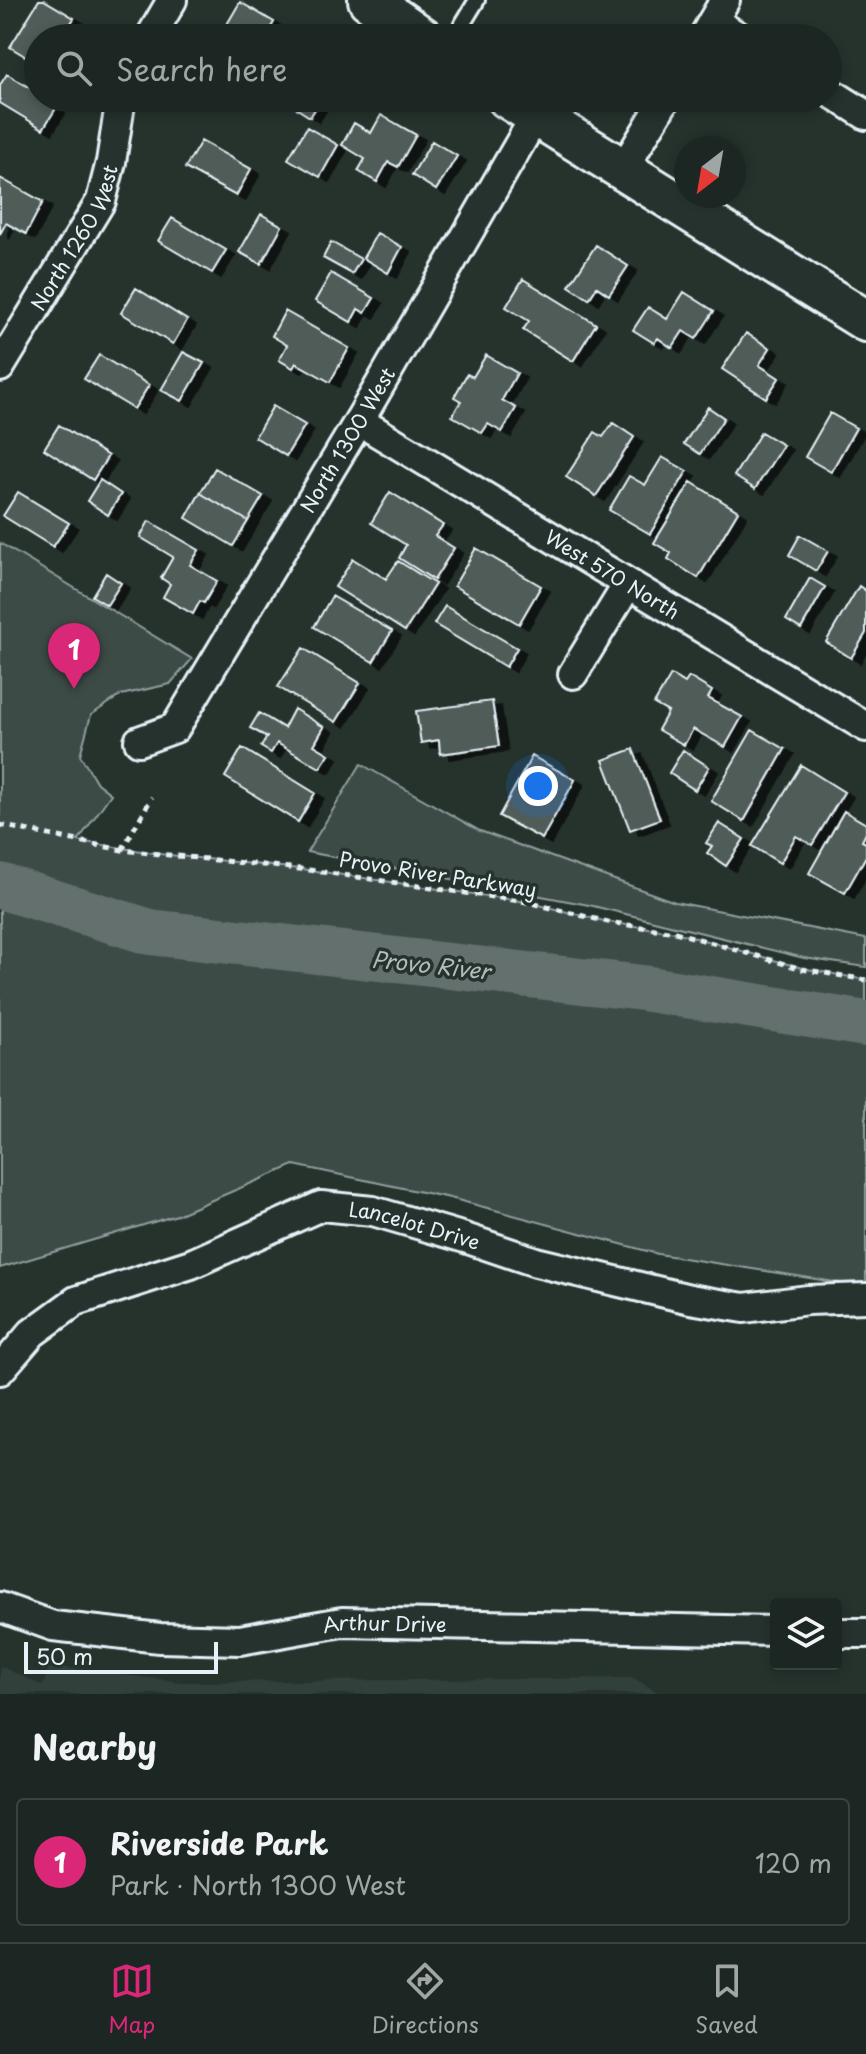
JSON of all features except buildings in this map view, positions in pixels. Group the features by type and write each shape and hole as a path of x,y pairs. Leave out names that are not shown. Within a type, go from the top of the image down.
{"street":[{"path":"158,24 172,0"},
{"path":"369,0 403,24"},
{"path":"842,100 866,115"},
{"name":"North 1260 West","path":"0,367 8,337 101,201 119,112"},
{"name":"North 1300 West","path":"139,741 175,728 359,421 520,112"},
{"path":"528,112 866,321"},
{"path":"622,171 658,112"},
{"name":"West 570 North","path":"359,421 866,727"},
{"path":"573,674 628,584"},
{"name":"Lancelot Drive","path":"0,1370 32,1333 76,1301 191,1264 321,1206 373,1211 536,1262 690,1299 744,1308 808,1300 866,1298"},
{"name":"Arthur Drive","path":"0,1607 53,1626 160,1638 240,1640 342,1622 770,1631"},
{"path":"842,1633 866,1633"}],"lane":[{"path":"462,24 477,0"}],"path":[{"path":"122,850 152,797"},
{"name":"Provo River Parkway","path":"0,825 122,850 309,870 527,902 608,922 675,932 802,969 866,980"}],"shaded area":[{"path":"0,543 192,659 170,684 121,695 91,715 80,755 97,783 111,794 78,841 527,902 608,922 675,932 802,968 866,980 866,1287 658,1254 450,1198 294,1165 177,1215 0,1268"},
{"path":"361,764 480,831 675,902 866,939 866,967 804,958 589,905 307,852"},
{"path":"0,1666 43,1686 49,1666 182,1682 633,1678 661,1694 0,1694"}],"waterway":[{"name":"Provo River","path":"0,886 150,932 643,988 866,1024"}],"place":[{"name":"Riverside Park","path":"74,689"}]}
